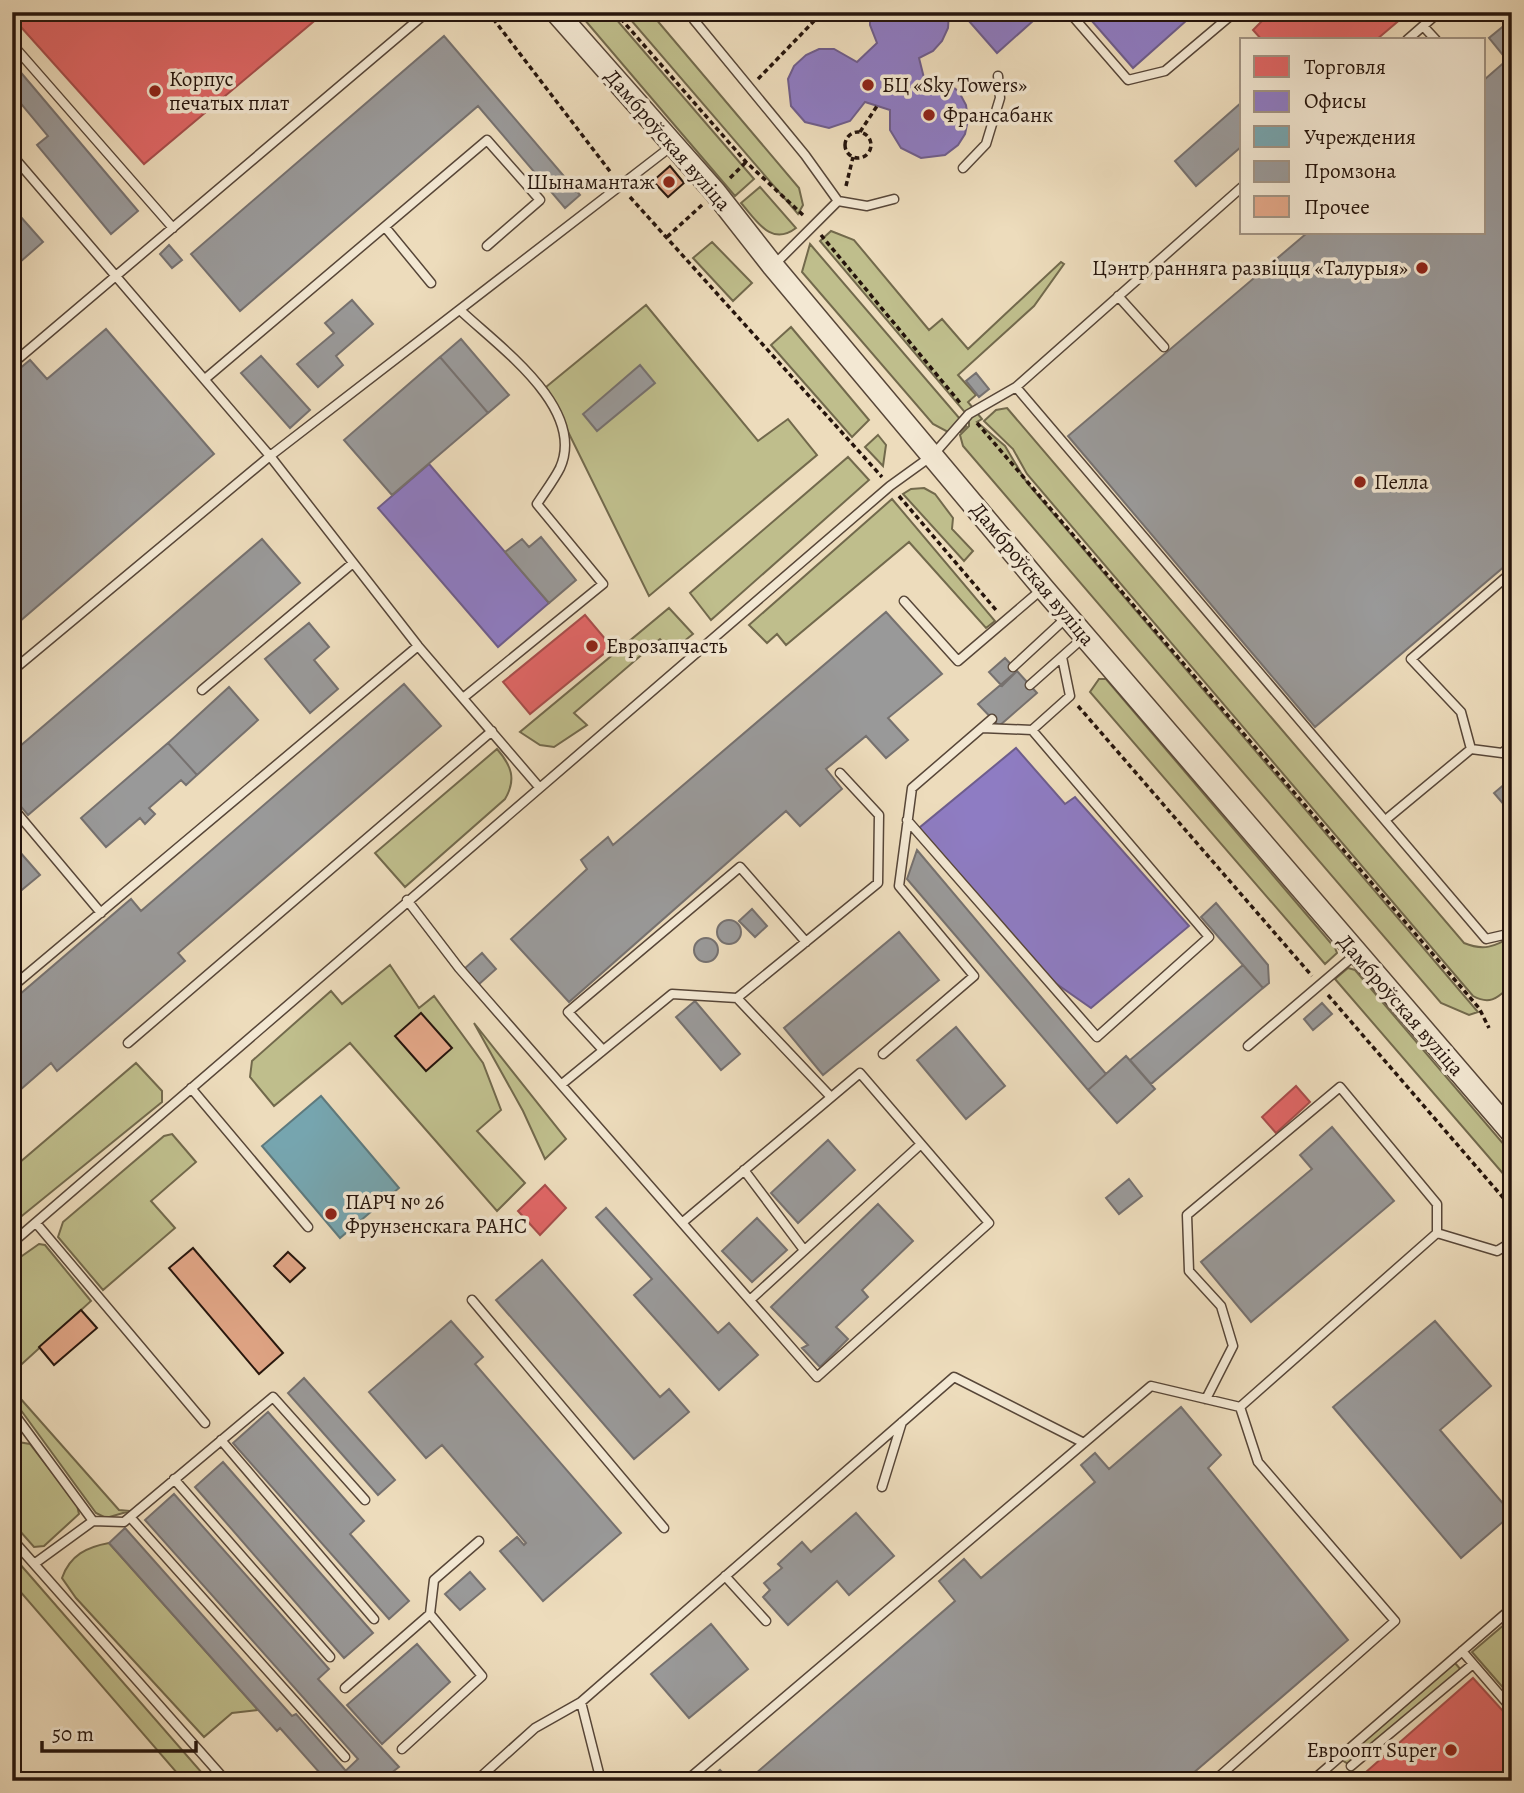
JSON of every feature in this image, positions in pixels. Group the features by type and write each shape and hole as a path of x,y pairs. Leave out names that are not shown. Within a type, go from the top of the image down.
{"street":[{"name":"Дамброўская вуліца","path":"556,12 673,145 1043,588 1356,954 1505,1111 1512,1133"}],"lane":[{"path":"692,12 694,20 838,201 867,206 894,199"},
{"path":"1069,12 1128,80 1164,71 1235,12"},
{"path":"1409,38 1439,12"},
{"path":"12,364 425,13"},
{"path":"1423,26 1434,38"},
{"path":"12,44 173,228"},
{"path":"963,168 986,145 1000,99 998,76"},
{"path":"205,379 487,140 540,200 487,246"},
{"path":"12,671 270,456 673,145"},
{"path":"12,155 114,278 270,456 418,646 539,787"},
{"path":"12,1243 890,486 933,455 969,414 1016,387 1240,189"},
{"path":"773,266 838,201"},
{"path":"385,227 431,283"},
{"path":"1118,296 1164,347"},
{"path":"460,310 543,388 566,432 561,466 537,504 603,584 463,698"},
{"path":"1016,387 1486,939 1512,933"},
{"path":"202,690 353,563"},
{"path":"1471,749 1461,712 1411,659 1512,572"},
{"path":"904,601 958,661 1043,588"},
{"path":"1013,667 1069,616"},
{"path":"1030,685 1085,636"},
{"path":"12,987 418,646"},
{"path":"982,729 1032,730 1070,696 1062,657"},
{"path":"883,1054 974,976 899,886 912,788 992,719"},
{"path":"907,820 1097,1037 1209,937 1032,730"},
{"path":"128,1043 492,731"},
{"path":"1389,817 1471,749 1502,753 1512,745"},
{"path":"737,998 878,883 879,815 840,773"},
{"path":"12,807 101,913"},
{"path":"603,1050 568,1012 740,867 806,942"},
{"path":"407,900 447,955 817,1377 989,1223 860,1073 683,1222"},
{"path":"1248,1046 1356,954"},
{"path":"562,1084 672,993 737,998 830,1096"},
{"path":"1206,1399 1233,1346 1221,1306 1189,1271 1187,1215 1340,1087 1437,1204 1437,1233 1240,1407"},
{"path":"191,1088 308,1227"},
{"path":"750,1300 921,1144"},
{"path":"744,1170 804,1250"},
{"path":"36,1223 205,1423"},
{"path":"1437,1233 1497,1251 1512,1242"},
{"path":"472,1300 664,1528"},
{"path":"476,1781 536,1728 581,1702 954,1377 1084,1443"},
{"path":"686,1781 1151,1386 1240,1407"},
{"path":"34,1564 93,1521 124,1521 130,1517 273,1397 365,1500"},
{"path":"1214,1781 1395,1621 1258,1462 1240,1407"},
{"path":"12,1411 93,1521"},
{"path":"882,1487 902,1422"},
{"path":"221,1440 374,1619"},
{"path":"174,1479 330,1657"},
{"path":"130,1517 345,1757"},
{"path":"12,1539 226,1781"},
{"path":"345,1688 429,1614 434,1580 479,1541"},
{"path":"725,1576 766,1621"},
{"path":"1312,1781 1512,1608"},
{"path":"402,1749 482,1676 429,1614"},
{"path":"1462,1651 1512,1709"},
{"path":"1352,1766 1473,1664"},
{"path":"581,1702 601,1781"}],"path":[{"path":"615,12 746,162 813,225 969,414 1479,1009 1489,1028"},
{"path":"750,88 815,20 856,12"},
{"path":"860,132 868,137 871,145 868,153 857,158 846,152 845,144 852,133 860,132 877,106"}],"shaded area":[{"path":"578,12 610,12 754,179 735,196"},
{"path":"624,12 650,12 799,188 803,205 798,214"},
{"path":"760,187 796,228 779,235 765,229 753,217 741,203"},
{"path":"831,231 854,240 929,330 942,319 968,349 1061,262 1064,264 1034,306 958,375 976,395 968,402 982,419 977,422 1005,446 1027,483 1478,1012 1469,1015 1441,1003 963,446 960,435 969,426 969,417 820,241"},
{"path":"712,242 752,283 733,301 693,258"},
{"path":"810,244 966,426 960,432 948,432 933,424 802,272"},
{"path":"646,305 758,441 788,419 817,455 649,596 546,387"},
{"path":"791,327 869,420 852,437 771,345"},
{"path":"1007,408 1464,943 1489,947 1512,936 1512,985 1503,993 1490,1000 1473,996 1027,474 1013,449 984,421 996,410"},
{"path":"878,435 886,445 883,466 865,447"},
{"path":"848,457 869,480 711,620 690,593"},
{"path":"924,488 935,494 953,518 952,529 973,551 964,561 903,494 911,489"},
{"path":"892,499 995,621 986,628 909,542 786,645 777,634 767,643 749,625"},
{"path":"669,608 693,634 672,651 660,639 574,713 587,725 554,747 540,745 520,732"},
{"path":"1099,679 1106,679 1335,948 1337,953 1325,964 1090,692"},
{"path":"497,749 511,772 511,785 505,799 405,887 375,853"},
{"path":"390,965 419,1008 434,996 483,1063 501,1110 477,1131 525,1183 497,1211 350,1043 274,1106 250,1077 252,1061 331,991 342,1004"},
{"path":"1348,968 1355,970 1512,1154 1512,1184 1335,979"},
{"path":"474,1023 566,1139 545,1159 523,1111"},
{"path":"136,1063 162,1091 162,1102 12,1224 12,1169"},
{"path":"172,1134 196,1162 151,1201 175,1228 103,1290 58,1237 63,1222 164,1136"},
{"path":"39,1244 45,1245 91,1301 12,1373 12,1263"},
{"path":"12,1389 119,1510 130,1511 106,1518 96,1513 12,1398"},
{"path":"12,1441 30,1444 77,1505 79,1514 44,1546 34,1547 12,1522"},
{"path":"109,1543 258,1710 232,1713 204,1737 76,1598 62,1578 65,1570 80,1553"},
{"path":"12,1555 209,1781 184,1781 19,1590 12,1595"},
{"path":"1512,1618 1512,1698 1472,1652"},
{"path":"1455,1663 1461,1670 1348,1764 1342,1760"}],"building: Торговля":[{"name":"Корпус печатых плат","path":"12,12 325,12 144,164 12,17"},
{"path":"1263,12 1409,12 1378,38 1260,38 1253,30 1267,16"},
{"path":"585,615 612,647 530,714 503,682"},
{"path":"1296,1086 1310,1102 1276,1133 1262,1117"},
{"path":"545,1185 566,1208 540,1235 518,1211"},
{"name":"Евроопт Super","path":"1473,1678 1512,1721 1512,1781 1358,1779"}],"building: Офисы":[{"name":"БЦ «Sky Towers»","path":"870,12 949,12 948,28 942,41 933,51 919,58 924,78 948,83 959,92 966,105 968,120 965,134 958,145 945,155 921,158 901,148 890,130 890,110 865,102 850,121 829,128 805,122 791,106 788,79 794,66 806,55 819,49 834,49 857,62 877,43 870,25"},
{"path":"961,12 1043,12 997,53"},
{"path":"1084,12 1196,12 1133,68"},
{"path":"429,464 549,603 498,647 378,508"},
{"path":"1016,748 1065,804 1075,797 1189,926 1091,1008 1041,973 919,828"}],"building: Учреждения":[{"path":"321,1096 399,1188 340,1238 262,1146"}],"building: Промзона":[{"path":"1512,19 1512,560 1315,727 1068,436 1306,234 1486,234 1486,78 1507,60 1489,38"},
{"path":"444,36 580,195 565,208 478,106 240,311 191,254"},
{"path":"12,62 138,211 111,234 37,145 48,136 12,93"},
{"path":"1240,104 1240,148 1196,186 1175,161"},
{"path":"12,207 43,242 12,269"},
{"path":"169,245 182,260 172,268 160,254"},
{"path":"352,300 373,324 336,356 343,365 318,387 297,364 334,333 325,323"},
{"path":"106,329 214,454 12,628 12,375 30,360 47,379"},
{"path":"461,339 509,395 488,413 440,357"},
{"path":"261,356 310,410 290,428 241,373"},
{"path":"440,357 488,413 392,495 344,440"},
{"path":"640,365 655,383 597,431 583,414"},
{"path":"976,373 989,389 979,397 966,381"},
{"path":"541,537 576,580 549,603 505,552 522,539 529,547"},
{"path":"262,539 300,583 28,815 12,796 12,753"},
{"path":"886,612 942,674 888,718 908,740 886,758 866,736 826,769 842,789 800,826 786,811 569,1002 511,939 587,869 581,860 608,837 613,845"},
{"path":"309,623 329,647 314,660 338,689 310,713 265,659"},
{"path":"1005,658 1017,671 1002,686 989,672"},
{"path":"1017,671 1037,693 999,726 978,704"},
{"path":"404,684 441,726 178,953 185,961 57,1071 51,1063 12,1097 12,1001 131,899 141,911"},
{"path":"229,687 258,720 197,775 168,743"},
{"path":"168,743 197,775 186,785 181,780 149,808 155,814 145,824 140,818 106,847 81,818"},
{"path":"1512,778 1512,814 1494,793"},
{"path":"12,843 40,875 18,893 12,886"},
{"path":"917,850 1106,1074 1088,1090 907,879"},
{"path":"1216,903 1268,965 1269,983 1263,988 1201,917"},
{"path":"752,909 767,926 755,937 739,921"},
{"path":"724,920 734,920 741,927 741,937 734,944 724,944 717,937 717,927"},
{"path":"899,932 939,980 823,1075 784,1028"},
{"path":"701,938 711,938 718,945 718,955 711,962 701,962 694,955 694,945"},
{"path":"482,953 496,969 478,985 464,969"},
{"path":"1243,965 1263,988 1151,1084 1130,1060"},
{"path":"695,1001 740,1054 721,1070 676,1017"},
{"path":"1322,1003 1332,1014 1313,1030 1304,1019"},
{"path":"956,1027 1005,1086 966,1119 917,1060"},
{"path":"1126,1056 1155,1089 1117,1123 1088,1090"},
{"path":"1332,1127 1394,1201 1251,1322 1201,1262 1312,1169 1300,1155"},
{"path":"828,1140 855,1170 798,1223 771,1193"},
{"path":"1129,1179 1142,1196 1119,1214 1106,1198"},
{"path":"878,1204 913,1241 862,1290 868,1297 836,1327 848,1339 820,1367 802,1348 808,1345 771,1307"},
{"path":"606,1208 718,1333 729,1323 758,1355 719,1390 634,1295 652,1279 596,1217"},
{"path":"757,1218 787,1250 752,1282 722,1251"},
{"path":"542,1260 660,1397 669,1389 689,1412 634,1459 496,1300"},
{"path":"451,1321 483,1357 475,1364 621,1533 543,1601 500,1551 517,1537 524,1545 526,1543 442,1445 426,1458 369,1392"},
{"path":"1435,1321 1491,1386 1440,1430 1512,1514 1461,1558 1333,1407"},
{"path":"304,1378 395,1480 378,1495 288,1393"},
{"path":"1181,1407 1221,1455 1208,1468 1348,1640 1184,1781 747,1781 955,1601 939,1581 964,1559 981,1578 1095,1482 1081,1465 1095,1453 1109,1469"},
{"path":"268,1412 364,1521 350,1534 409,1601 389,1619 233,1443"},
{"path":"223,1462 373,1633 344,1658 195,1487"},
{"path":"174,1494 329,1669 318,1679 399,1767 381,1781 336,1780 358,1759 145,1520"},
{"path":"856,1513 894,1556 849,1595 837,1581 788,1625 763,1597 770,1590 764,1583 782,1568 778,1564 802,1542 811,1552"},
{"path":"125,1528 292,1716 296,1714 346,1771 335,1781 327,1781 280,1728 277,1731 109,1543"},
{"path":"470,1572 485,1589 460,1610 445,1594"},
{"path":"711,1624 748,1669 689,1718 651,1674"},
{"path":"417,1644 450,1682 382,1744 347,1705"},
{"path":"720,1770 731,1781 708,1781"}],"building: Прочее":[{"name":"Шынамантаж","path":"670,166 684,183 668,197 653,181"},
{"path":"421,1013 452,1048 426,1071 395,1036"},
{"path":"193,1248 283,1353 259,1374 169,1268"},
{"path":"288,1252 305,1268 290,1282 274,1266"},
{"path":"81,1310 97,1328 54,1365 39,1347"}],"place":[{"name":"БЦ «Sky Towers»","path":"868,85"},
{"name":"Корпус печатых плат","path":"155,91"},
{"name":"Франсабанк","path":"929,115"},
{"name":"Шынамантаж","path":"669,182"},
{"name":"Цэнтр ранняга развіцця «Талурыя»","path":"1422,268"},
{"name":"Пелла","path":"1360,482"},
{"name":"Еврозапчасть","path":"592,646"},
{"name":"ПАРЧ № 26 Фрунзенскага РАНС","path":"331,1214"},
{"name":"Евроопт Super","path":"1451,1750"}]}
